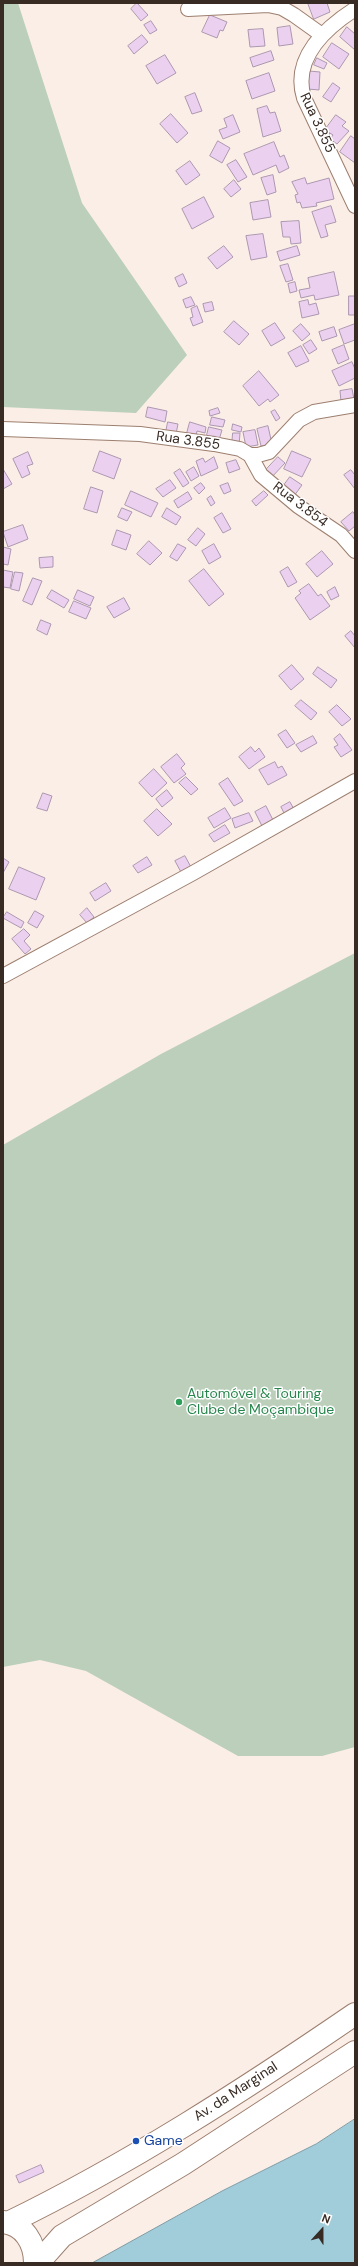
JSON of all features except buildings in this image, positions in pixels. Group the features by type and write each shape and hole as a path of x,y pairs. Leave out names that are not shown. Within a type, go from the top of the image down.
{"main road":[{"name":"Av. da Marginal","path":"6,2222 50,2202 167,2136 355,2014"},
{"path":"36,2263 62,2236 183,2164 355,2052"},
{"path":"6,2222 21,2229 30,2239 35,2252 36,2263"}],"street":[{"path":"188,9 253,4 268,5 282,8 322,35"},
{"name":"Rua 3.855","path":"355,9 340,18 322,35 311,51 302,69 300,84 304,98 355,206"},
{"path":"250,455 269,452 299,420 309,415 355,405"},
{"name":"Rua 3.855","path":"3,429 140,434 221,446 240,450 250,455"},
{"name":"Rua 3.854","path":"250,455 261,475 298,506 341,535 355,551"},
{"path":"3,976 187,876 355,781"}],"green space":[{"path":"3,3 18,3 82,203 187,355 136,413 3,407"},
{"name":"Automóvel & Touring Clube de Moçambique","path":"355,953 355,1747 322,1756 238,1756 86,1671 40,1660 3,1667 3,1145 161,1054"}],"water":[{"path":"355,2119 355,2263 92,2263 222,2191 316,2144"}],"place":[{"name":"Automóvel & Touring Clube de Moçambique","path":"179,1402"},
{"name":"Game","path":"136,2141"}]}
